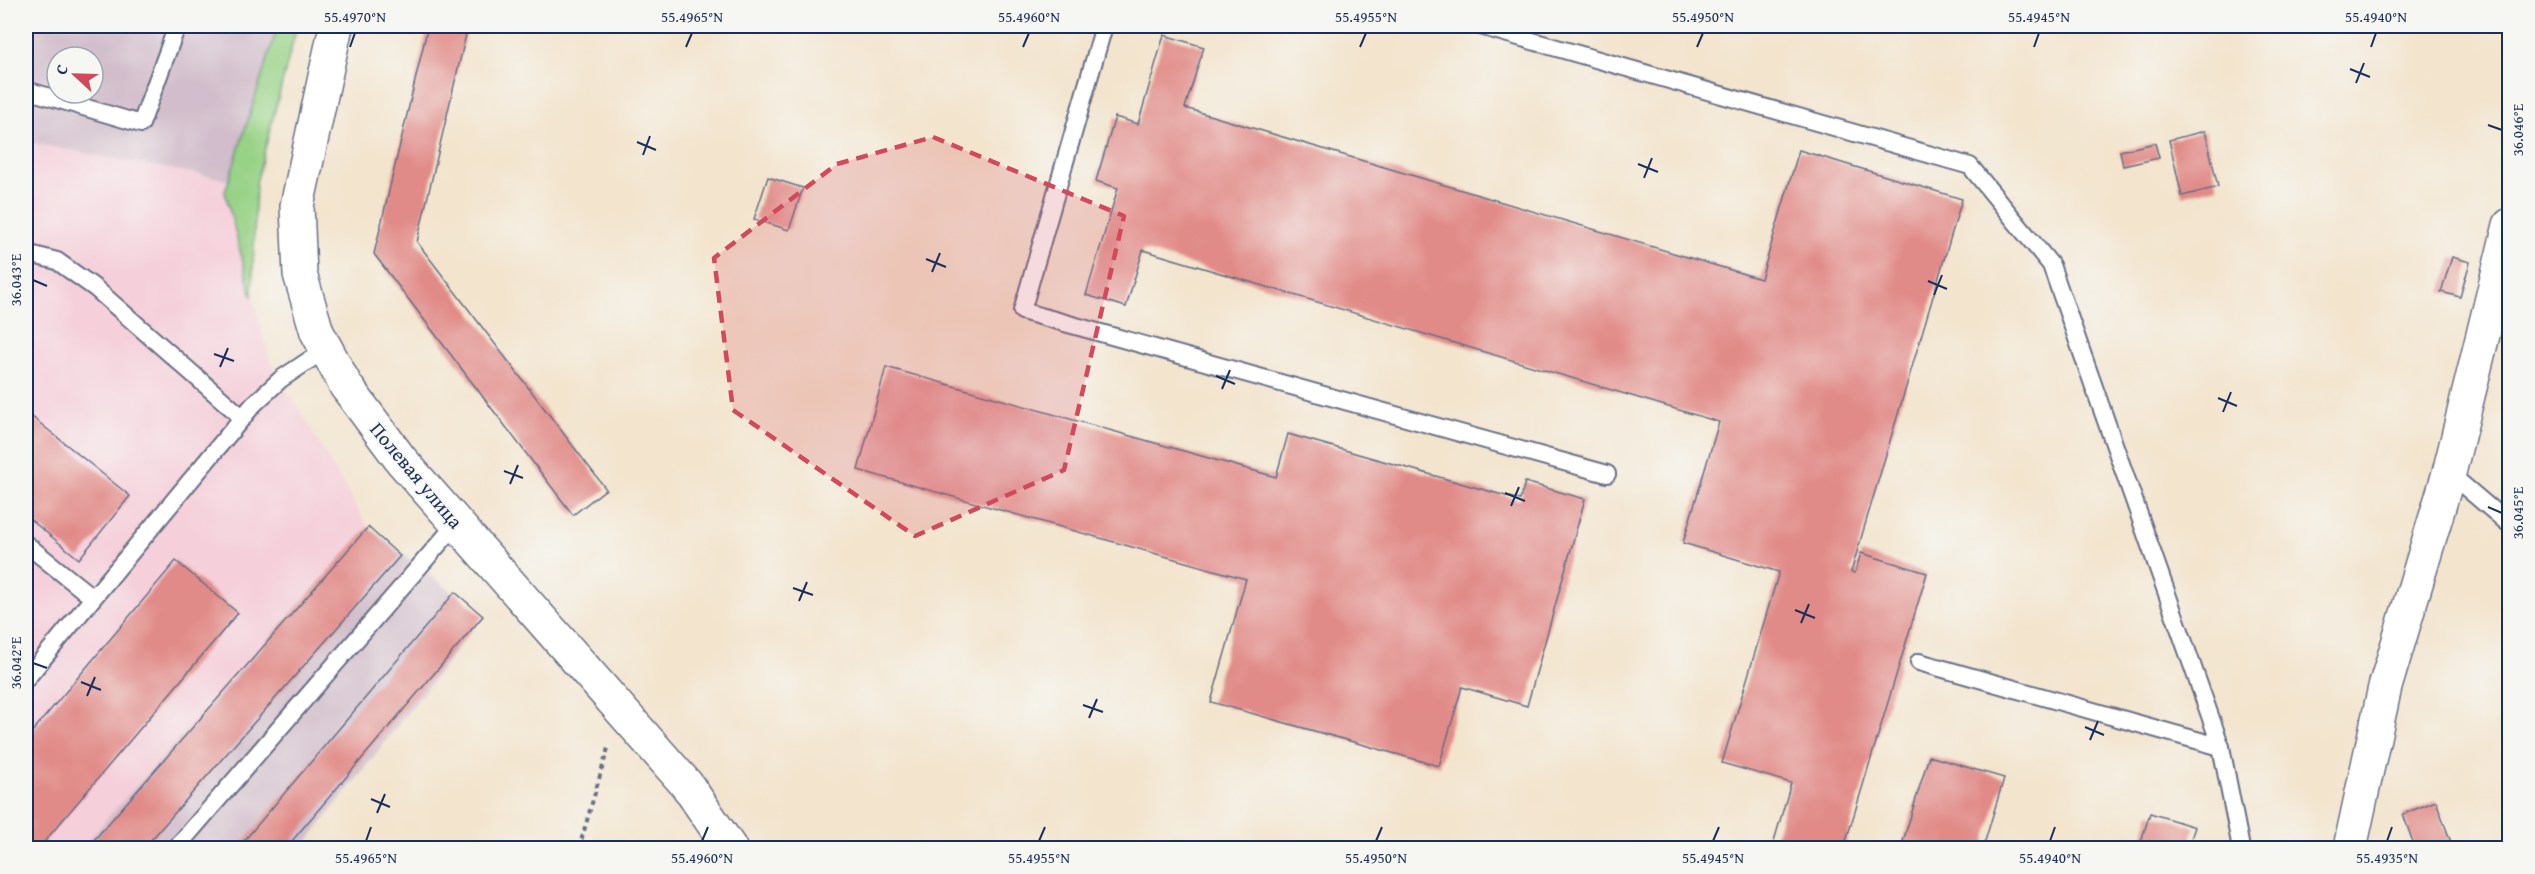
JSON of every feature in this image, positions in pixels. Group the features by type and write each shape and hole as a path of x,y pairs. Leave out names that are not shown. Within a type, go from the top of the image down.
{"main road":[{"name":"Полевая улица","path":"336,26 297,206 300,274 317,332 346,386 401,460 687,785 730,849"},
{"path":"2350,849 2385,687 2449,473 2499,318 2510,225"}],"lane":[{"path":"26,90 141,124 177,26"},
{"path":"1104,26 1022,311 1607,474"},
{"path":"1480,26 1970,166 2051,265 2222,747 2241,849"},
{"path":"26,253 57,261 95,288 243,418"},
{"path":"26,679 243,418 281,379 326,349"},
{"path":"2449,473 2510,525"},
{"path":"176,849 458,523"},
{"path":"26,544 93,598"},
{"path":"1919,662 2222,747"}],"path":[{"path":"579,849 620,707"}],"highlighted area":[{"path":"933,137 1124,216 1098,335 1064,470 915,536 733,410 714,258 837,164"}],"shaded area":[{"path":"26,26 278,26 229,180 26,142"},
{"path":"26,142 229,180 226,192 269,358 368,527 81,848 26,848"},
{"path":"368,527 483,616 302,848 81,848"}],"green space":[{"path":"278,26 297,26 256,183 252,297 225,192"}],"building":[{"path":"428,26 468,26 417,242 606,489 573,515 374,254"},
{"path":"1164,35 1204,47 1185,108 1761,279 1799,150 1962,199 1851,572 1855,573 1861,553 1927,573 1844,848 1772,848 1791,783 1722,763 1779,572 1683,543 1719,422 1143,250 1126,307 1086,295 1118,188 1096,181 1115,117 1138,124"},
{"path":"2205,131 2218,187 2182,196 2169,140"},
{"path":"2155,143 2159,158 2123,166 2120,151"},
{"path":"768,177 803,188 789,230 754,219"},
{"path":"2452,257 2470,262 2460,297 2441,292"},
{"path":"886,367 1276,477 1288,434 1520,500 1525,482 1585,499 1527,706 1462,687 1439,766 1211,702 1246,579 858,470"},
{"path":"26,412 130,496 79,559 26,516"},
{"path":"368,527 400,556 144,848 87,848"},
{"path":"176,561 238,613 39,848 26,848 26,739"},
{"path":"455,592 483,616 286,848 238,848"},
{"path":"1929,756 2004,778 1983,848 1901,848"},
{"path":"2436,801 2453,848 2415,848 2403,814"},
{"path":"2150,813 2195,827 2188,848 2139,848"}]}
